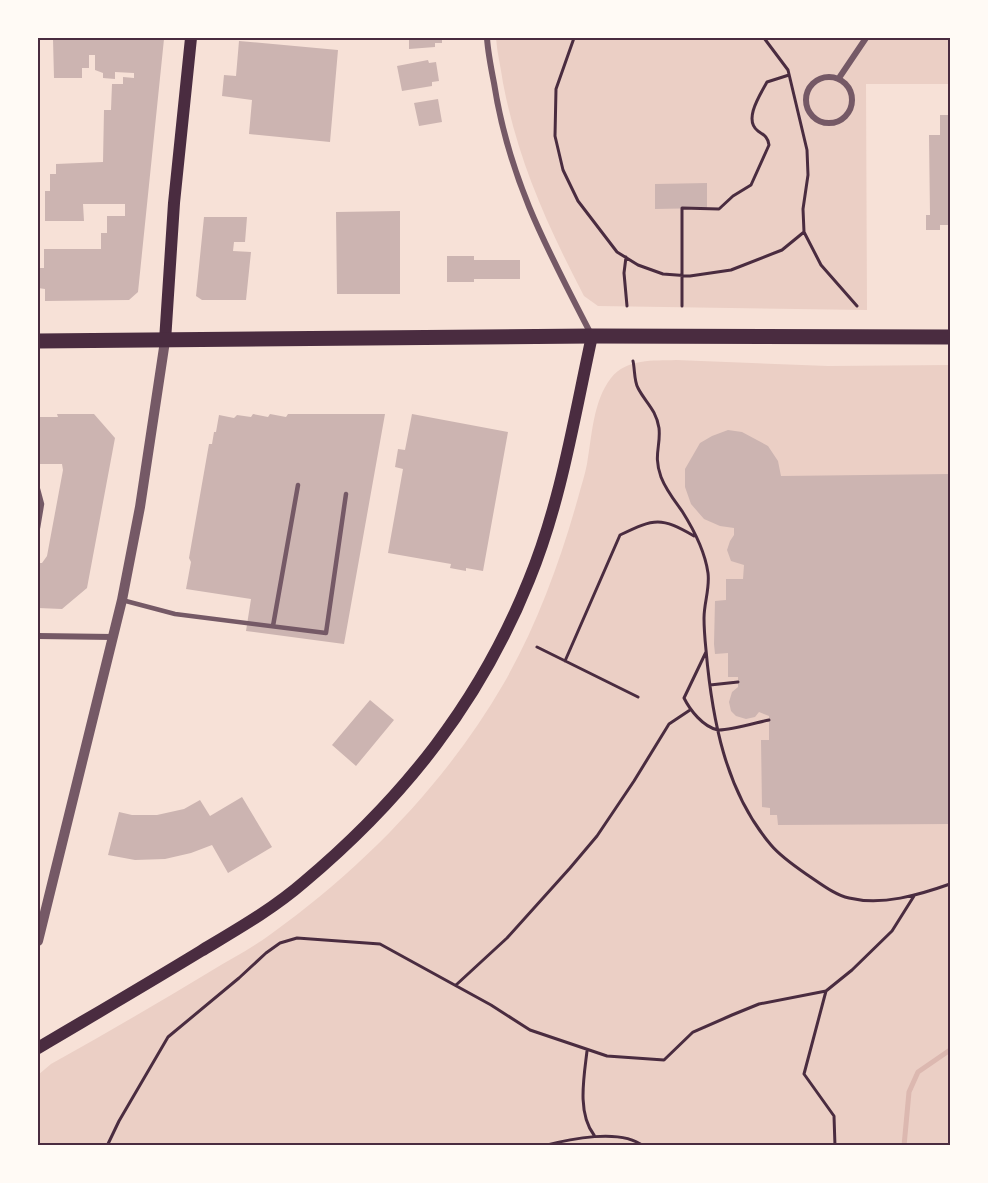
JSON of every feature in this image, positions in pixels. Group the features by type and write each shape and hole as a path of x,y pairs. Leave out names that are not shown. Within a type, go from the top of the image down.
{"main road":[{"path":"165,341 174,203 192,38"},
{"path":"38,1048 252,921 303,883 395,796 427,758 472,695 506,632 530,579 556,501 592,336"},
{"path":"38,341 592,336 951,337"}],"street":[{"path":"487,38 496,100 516,176 542,240 592,336"},
{"path":"839,78 866,38"},
{"path":"823,77 839,78 850,88 852,103 850,110 840,121 825,123 811,115 806,100 810,85 823,77"},
{"path":"38,941 122,600 140,507 165,341"},
{"path":"38,636 113,638"}],"lane":[{"path":"273,626 298,485"},
{"path":"38,489 42,504 38,528"},
{"path":"122,600 175,614 326,633 346,494"}],"path":[{"path":"574,38 556,89 555,136 563,170 578,201 617,252 638,265 663,274 682,276 731,270 782,250 804,232"},
{"path":"764,38 788,70 807,150 808,175 803,209 804,232 821,265 857,306"},
{"path":"682,306 682,208 719,209 733,196 751,185 770,145 767,137 753,126 751,118 767,82 789,75"},
{"path":"626,257 624,273 627,306"},
{"path":"633,362 638,388 651,406 659,428 656,460 661,477 669,495 681,511 702,549 708,574 704,617 706,652 718,730 725,761 738,792 756,825 771,846 790,862 846,898 864,900 914,896 951,884"},
{"path":"565,661 620,535 648,522 662,521 674,524 696,537"},
{"path":"537,647 638,697"},
{"path":"706,652 684,698 690,710 705,723 718,730 769,720"},
{"path":"710,685 738,682"},
{"path":"456,985 507,938 564,876 615,810 669,724 690,710"},
{"path":"107,1146 168,1037 280,943 297,938 380,944 456,985 530,1030 607,1056 664,1059 693,1032 732,1015 759,1004 826,991 852,970 892,931 914,896"},
{"path":"826,991 804,1074 834,1116 835,1146"},
{"path":"587,1051 583,1083 585,1114 586,1125 594,1135"},
{"path":"543,1146 594,1135 636,1140 643,1146"}],"shaded area":[{"path":"496,38 950,38 950,84 866,84 867,310 598,306 584,296 546,218 525,166 509,112"},
{"path":"676,360 828,366 950,365 950,1145 38,1145 38,1075 51,1064 271,934 338,881 370,852 429,789 481,720 527,639 571,522 586,468 597,408 605,387 617,372 625,367 641,362"}],"building":[{"path":"409,38 442,38 442,43 435,43 435,47 409,49"},
{"path":"53,39 164,39 138,292 129,300 45,301 45,289 38,288 38,268 44,268 44,249 101,249 101,233 107,233 107,216 125,216 125,204 83,204 84,221 45,221 45,191 50,191 50,174 56,174 56,164 103,162 104,110 111,110 112,84 123,84 123,77 134,78 134,73 115,72 115,79 103,78 103,73 95,70 95,55 89,55 89,68 82,68 82,78 54,78"},
{"path":"239,41 338,50 330,142 249,134 252,100 222,96 224,75 236,76"},
{"path":"428,60 429,63 436,62 439,81 432,82 432,86 402,91 397,66"},
{"path":"438,99 442,122 419,126 414,103"},
{"path":"940,115 950,115 950,225 940,225 940,230 926,230 926,215 930,215 929,135 940,135"},
{"path":"707,183 707,208 655,209 655,184"},
{"path":"400,211 400,294 337,294 336,212"},
{"path":"204,217 247,217 245,242 234,242 233,251 251,252 246,300 202,300 196,296"},
{"path":"447,256 474,256 474,260 520,260 520,279 474,279 474,282 447,282"},
{"path":"57,414 94,414 115,438 87,588 62,609 38,608 38,563 42,563 47,556 63,470 62,464 38,464 38,417 58,417"},
{"path":"253,414 286,417 288,414 385,414 344,644 246,631 251,599 186,589 191,562 189,558 209,444 212,444 219,415 234,418 237,415 251,417"},
{"path":"412,414 508,432 483,571 450,568 451,564 388,553 403,469 395,467 398,449 405,450"},
{"path":"728,430 742,432 768,446 778,461 781,476 950,474 950,824 778,825 777,815 770,815 770,808 762,807 761,740 769,740 769,716 759,712 755,717 746,719 736,716 731,711 729,702 732,692 738,687 738,677 728,677 728,653 715,654 714,644 715,601 726,600 726,579 743,579 744,565 731,561 727,550 734,535 734,528 720,526 704,519 691,504 685,487 685,469 700,443"},
{"path":"370,700 394,720 356,766 332,745"},
{"path":"242,797 272,847 228,873 212,845 165,859 135,860 108,855 119,812 132,815 157,815 184,809 200,800 210,816"}],"waterway":[{"path":"904,1146 909,1092 918,1072 950,1050"}]}
